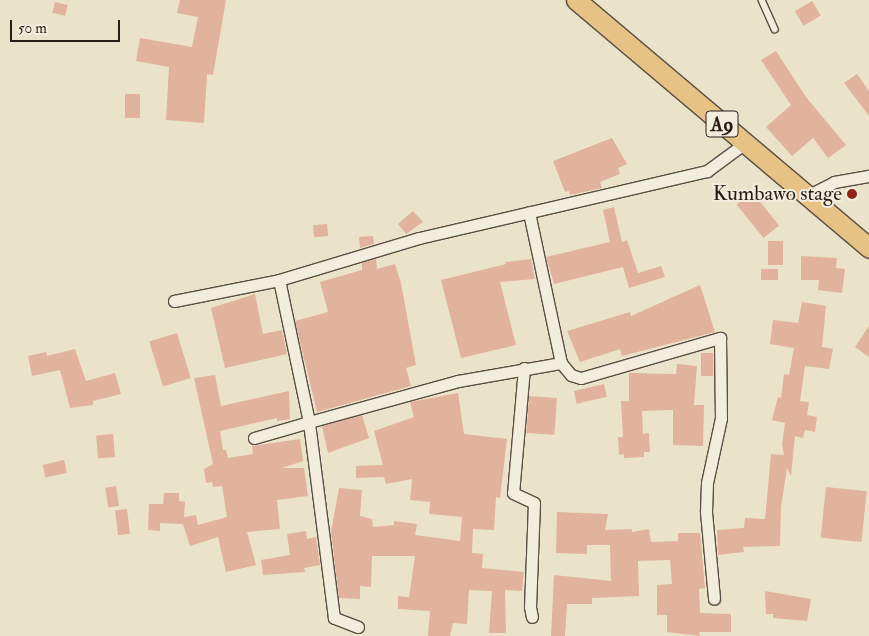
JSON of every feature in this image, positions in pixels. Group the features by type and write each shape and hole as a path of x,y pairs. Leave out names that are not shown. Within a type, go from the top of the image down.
{"main road":[{"name":"A9","path":"576,0 869,248"}],"street":[{"path":"174,301 278,280 419,238 707,171 745,143"},
{"path":"807,196 834,182 869,176"},
{"path":"529,212 561,363 571,375 581,378 720,338 721,418 707,483 706,512 714,599"},
{"path":"278,280 309,422 334,618 358,626"},
{"path":"254,438 458,381 561,363"},
{"path":"524,368 513,492 534,503 530,607 532,617"}],"lane":[{"path":"762,0 775,29"}],"building":[{"path":"180,0 226,0 213,75 207,74 204,123 166,120 169,67 136,61 140,38 192,47 198,17 177,13"},
{"path":"812,1 821,16 804,26 795,11"},
{"path":"55,2 68,5 65,16 53,13"},
{"path":"776,51 806,97 846,145 828,158 813,138 792,156 766,127 791,105 761,60"},
{"path":"857,74 869,91 869,116 844,83"},
{"path":"125,94 140,94 140,118 125,118"},
{"path":"612,138 627,164 618,168 620,174 600,182 602,188 570,195 569,191 565,192 553,161"},
{"path":"752,192 779,225 764,238 736,205"},
{"path":"614,207 622,242 627,240 638,273 661,266 665,277 629,288 623,267 554,284 546,257 610,242 603,210"},
{"path":"413,211 423,222 406,234 398,224"},
{"path":"327,224 328,236 314,237 313,225"},
{"path":"373,236 374,244 360,248 359,237"},
{"path":"768,241 783,241 783,265 768,265"},
{"path":"801,256 837,258 836,268 845,269 842,293 818,290 819,280 801,280"},
{"path":"376,259 377,269 395,264 401,283 416,365 406,368 411,386 317,412 295,321 328,312 320,282 362,270 362,263"},
{"path":"531,259 535,279 500,282 516,345 461,358 441,280 506,264 505,262"},
{"path":"761,269 778,269 778,280 761,280"},
{"path":"700,285 715,332 622,356 620,349 580,362 567,331 630,312 631,316"},
{"path":"255,294 263,334 282,330 287,354 225,368 211,308"},
{"path":"802,302 826,306 822,347 833,349 829,369 805,366 800,401 809,402 807,415 817,417 815,432 805,430 803,438 795,436 791,476 787,468 781,507 780,546 743,547 744,552 718,555 717,530 744,528 745,518 765,519 771,454 784,455 782,444 785,423 772,420 778,397 781,398 784,374 789,375 794,348 770,344 773,320 798,323"},
{"path":"869,326 869,357 855,347"},
{"path":"177,333 191,378 163,386 149,341"},
{"path":"75,349 86,381 115,373 121,394 93,401 93,405 70,408 60,370 32,376 28,356 46,352 47,356"},
{"path":"701,353 713,353 713,376 701,376"},
{"path":"677,364 697,366 694,405 704,405 703,446 673,445 673,410 642,411 643,434 649,433 650,452 644,452 644,457 624,458 624,454 619,455 618,437 623,437 621,401 629,401 629,373 676,374"},
{"path":"215,375 221,406 289,391 290,419 277,421 277,418 220,431 223,450 226,450 228,458 253,454 252,446 300,439 303,461 282,468 304,468 308,496 277,500 280,529 247,532 256,565 226,572 218,537 190,546 183,524 160,523 160,531 148,530 149,504 163,504 164,493 179,493 179,501 185,502 184,517 196,515 198,525 227,517 222,486 213,487 212,482 206,483 204,469 213,464 194,378"},
{"path":"604,384 607,397 577,404 574,391"},
{"path":"458,393 464,434 507,439 500,498 496,497 494,530 473,529 472,553 483,554 482,568 524,572 522,591 505,590 506,633 489,633 492,591 469,590 467,624 453,623 450,636 428,636 430,611 398,609 398,596 409,597 415,556 372,556 371,587 360,586 360,599 339,598 331,532 339,488 362,490 360,516 372,519 373,527 394,525 394,521 417,524 415,535 460,541 462,517 429,514 430,502 410,500 412,479 386,484 384,477 356,478 356,466 383,465 374,431 414,417 410,402"},
{"path":"529,396 557,398 554,435 526,433"},
{"path":"362,415 369,438 328,453 322,426"},
{"path":"113,434 115,457 98,458 96,435"},
{"path":"64,460 67,473 45,478 43,465"},
{"path":"116,486 119,506 108,507 105,488"},
{"path":"826,487 867,491 861,542 821,538"},
{"path":"127,509 130,534 118,535 115,510"},
{"path":"557,512 608,514 605,530 632,529 632,532 649,529 651,542 678,541 678,533 700,533 705,588 699,589 700,613 731,614 731,632 699,632 700,636 667,632 667,615 657,615 657,585 672,584 670,560 638,561 639,596 592,598 592,604 567,604 565,636 551,636 554,575 611,581 610,545 587,545 587,554 556,553"},
{"path":"306,531 307,539 316,537 320,565 304,568 305,572 263,575 261,560 290,555 287,534"},
{"path":"765,591 811,599 807,621 773,618 773,614 766,614"}],"place":[{"name":"Kumbawo stage","path":"852,194"}]}
